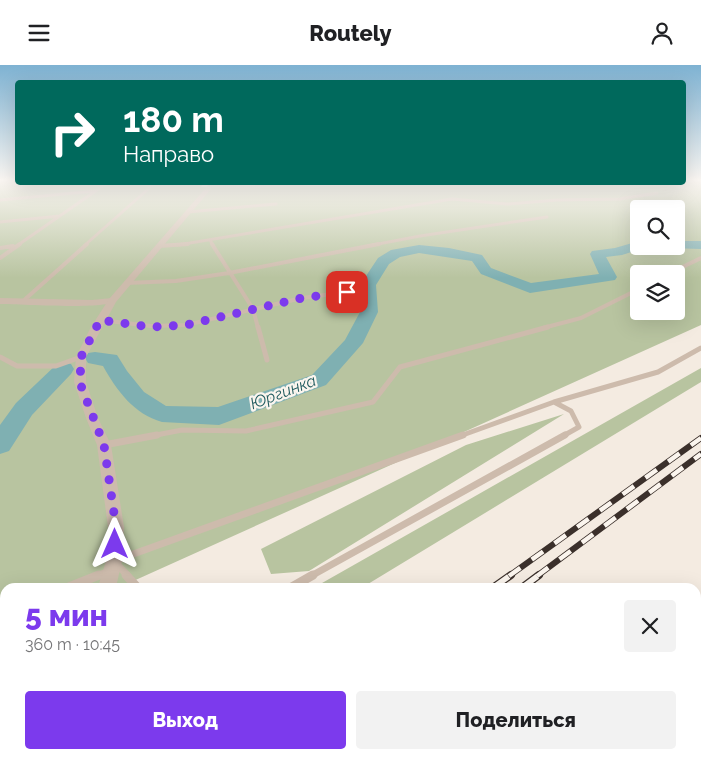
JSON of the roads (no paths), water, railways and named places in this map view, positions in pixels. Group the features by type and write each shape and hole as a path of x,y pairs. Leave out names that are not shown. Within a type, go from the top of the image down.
{"street":[{"path":"107,583 113,566 116,527 104,445 80,383 81,357 112,301 187,213"},
{"path":"0,301 92,303 112,301"}],"lane":[{"path":"0,258 66,213"},
{"path":"22,302 121,213"},
{"path":"159,246 210,240 360,213"},
{"path":"0,222 62,216"},
{"path":"126,283 176,281 229,273 420,236 547,217"},
{"path":"210,240 252,309 267,360"},
{"path":"0,248 15,246"},
{"path":"685,266 701,258"},
{"path":"100,320 151,327 186,325 302,298 347,292"},
{"path":"104,445 182,430 246,431 373,402 400,367 581,318 630,294"},
{"path":"77,583 113,566 554,402 658,372 701,347"},
{"path":"0,357 17,366 56,366 81,357"},
{"path":"299,583 579,427 571,411 554,402"},
{"path":"113,566 132,583"}],"waterway":[{"name":"Юргинка","path":"685,245 701,245"},
{"name":"Юргинка","path":"95,358 110,360 119,376 136,398 162,414 219,416 319,380 353,343 369,312 368,285 383,261 396,253 419,249 449,252 477,258 486,271 530,288 609,277 597,254 617,252 630,248"},
{"name":"Юргинка","path":"0,444 24,409 64,369"}],"railway":[{"path":"509,576 701,438"},
{"path":"537,576 701,454"},
{"path":"500,583 511,575"},
{"path":"528,583 539,575"}]}
